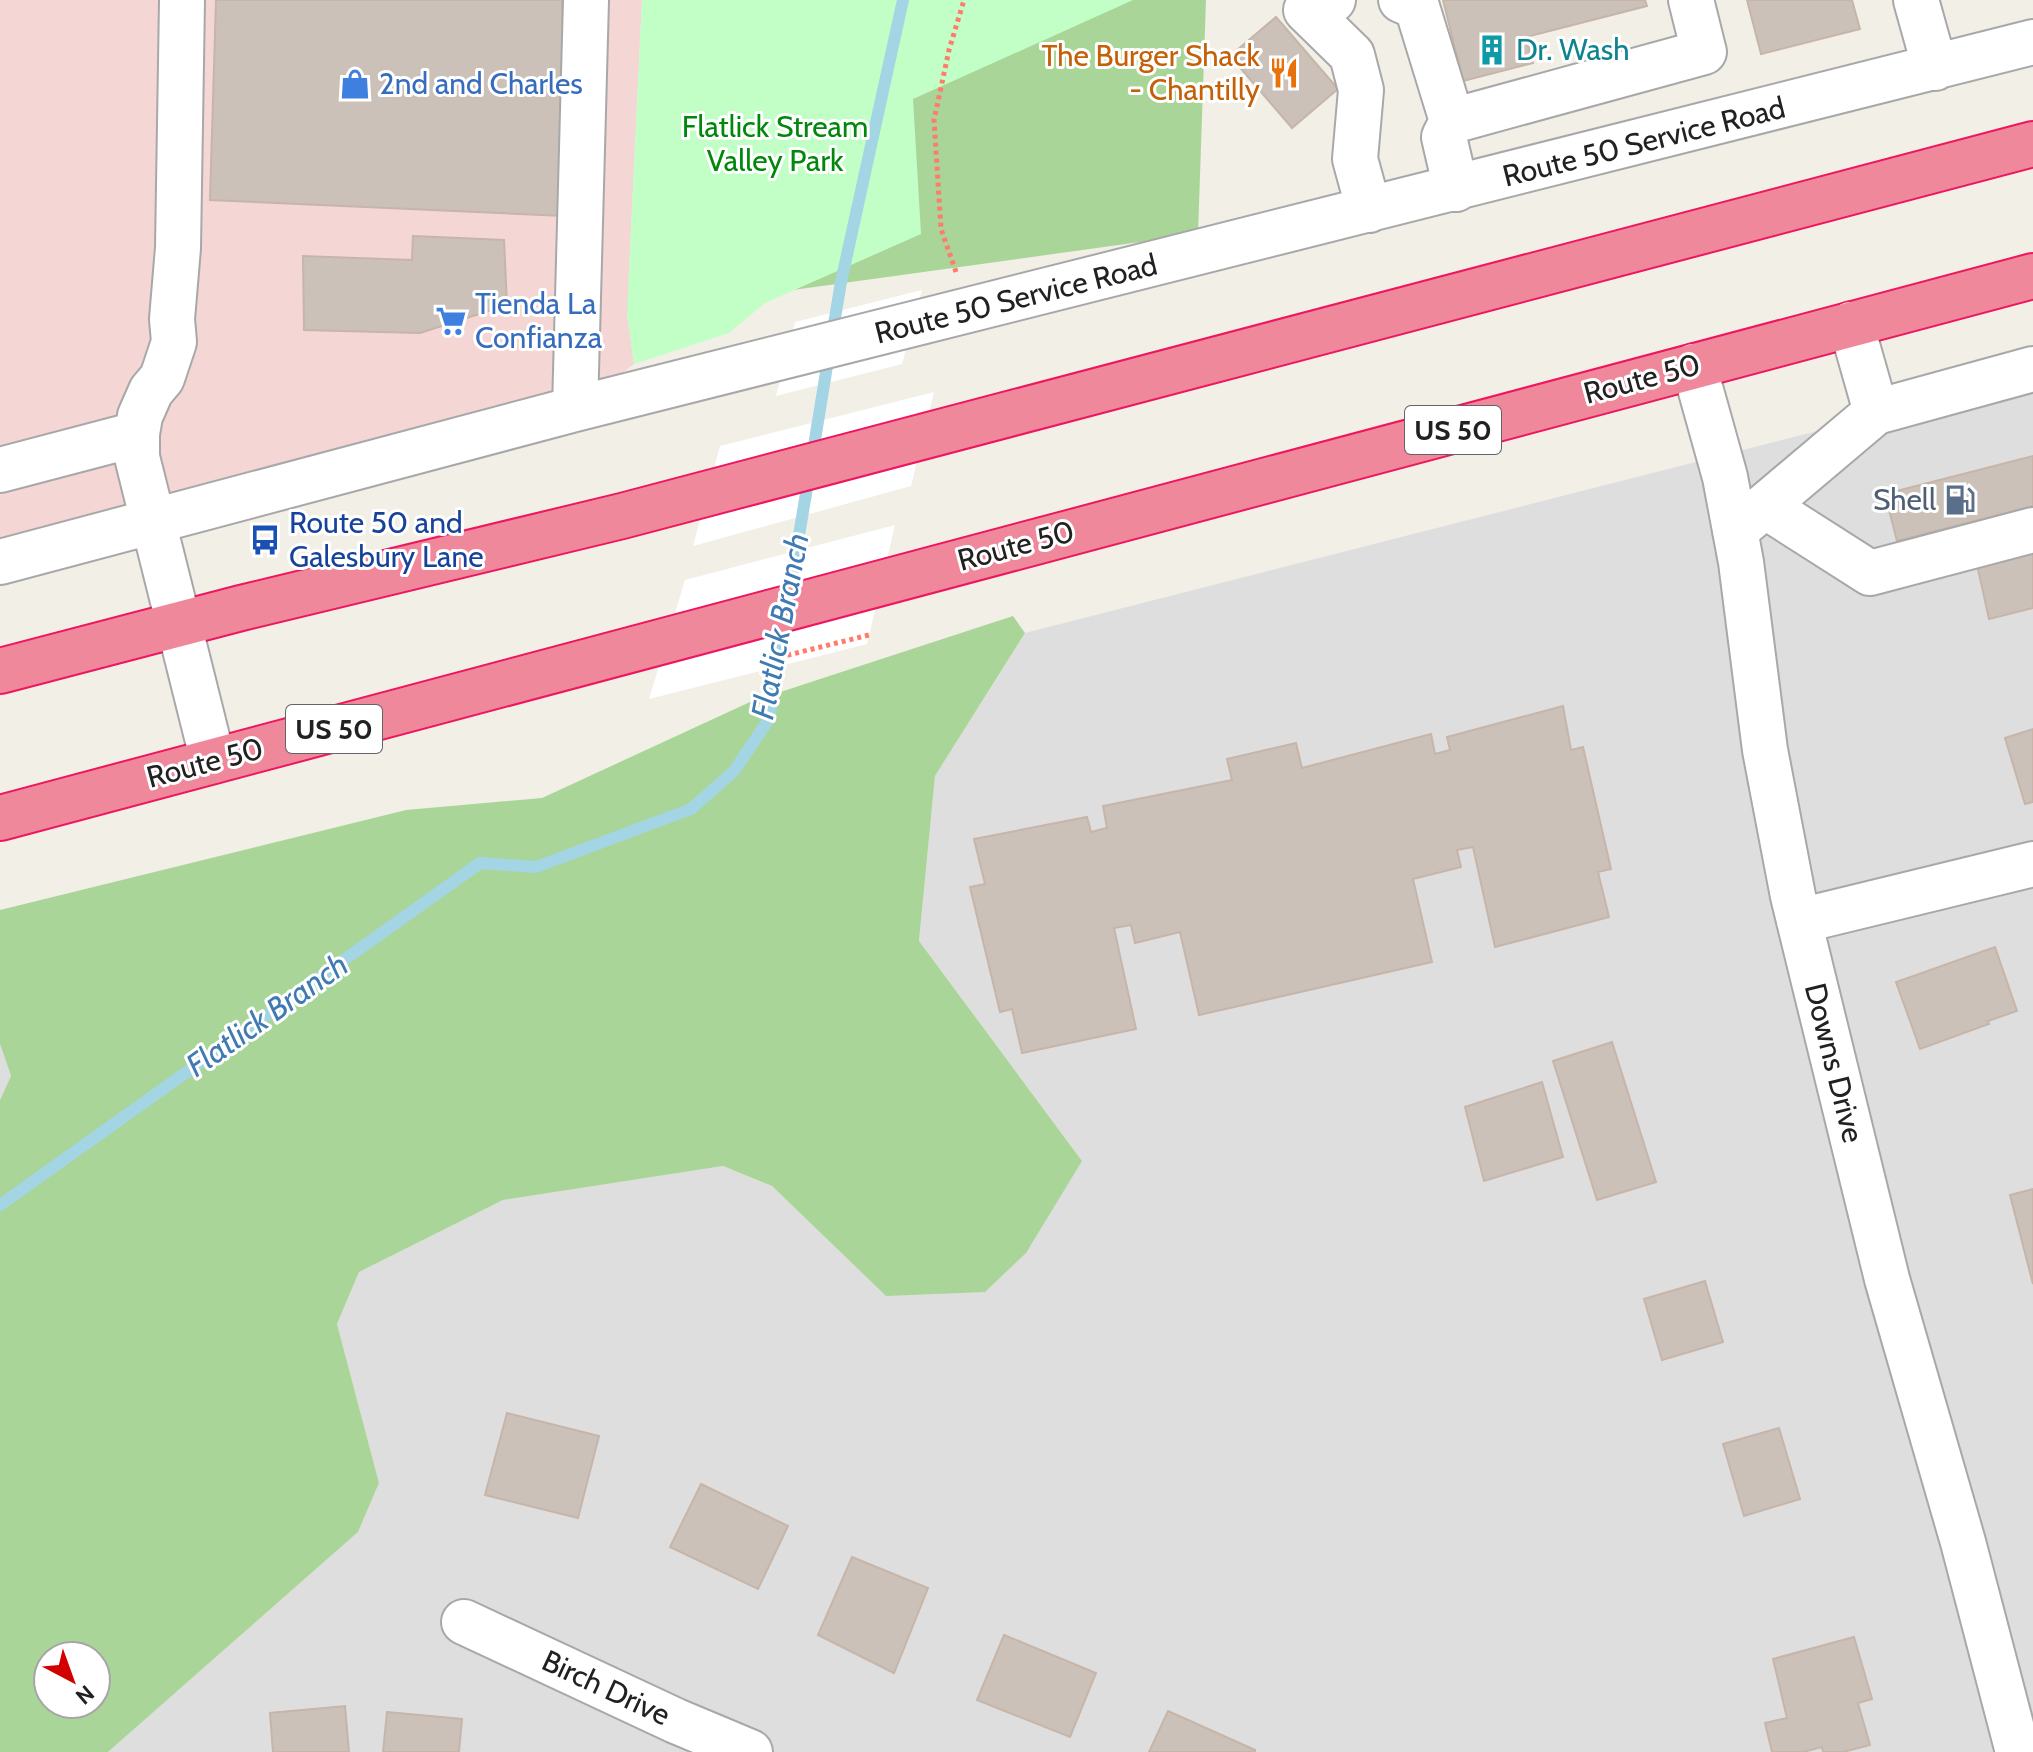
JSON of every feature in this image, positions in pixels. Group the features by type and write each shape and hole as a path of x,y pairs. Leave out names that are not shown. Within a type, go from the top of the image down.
{"highway":[{"path":"0,671 683,500 2033,144"},
{"name":"Route 50","path":"0,818 2033,276"}],"street":[{"path":"182,0 178,248 172,319 174,342 162,378 145,404 137,434 137,457 213,761"},
{"path":"575,409 586,0"},
{"path":"1333,0 1306,10 1352,55 1361,90 1355,159 1369,210"},
{"path":"1401,0 1417,7 1452,121 1444,137 1456,189"},
{"path":"1452,121 1704,52 1691,0"},
{"path":"1916,0 1935,68"},
{"name":"Route 50 Service Road","path":"0,562 575,409 2033,42"},
{"path":"1851,324 1876,412"},
{"name":"Downs Drive","path":"1694,366 1725,477 1750,518 1747,599 1765,750 1799,921 1887,1279 1963,1542 2018,1752"},
{"path":"2033,369 1876,412 1750,518 1870,573 2033,530"},
{"path":"0,470 137,434"},
{"path":"1799,921 2033,864"},
{"name":"Birch Drive","path":"464,1622 676,1721 750,1752"}],"path":[{"path":"961,285 941,229 934,120 949,50 964,0"}],"shaded area":[{"path":"0,0 642,0 627,313 634,364 575,409 0,561"},
{"path":"2033,376 2033,1752 108,1752 358,1532 379,1483 337,1324 359,1272 503,1200 723,1166 772,1186 886,1296 1082,1161 919,941 935,776 1025,633"},
{"path":"0,1044 11,1076 0,1100"}],"green space":[{"name":"Flatlick Stream Valley Park","path":"642,0 1133,0 913,99 921,234 765,303 729,333 634,364 627,313"},
{"path":"646,0 1206,0 1198,234 627,313"},
{"path":"1013,616 1025,633 935,776 919,941 1082,1161 1026,1253 985,1292 886,1296 772,1186 723,1166 503,1200 359,1272 337,1324 379,1483 358,1532 108,1752 0,1752 0,1100 11,1076 0,1044 0,910 406,810 542,798 750,702"}],"pier":[{"path":"922,290 902,364 776,396 795,322"},
{"path":"934,392 911,486 693,546 720,446"},
{"path":"895,525 867,644 649,699 685,580"}],"building":[{"path":"216,0 562,0 563,216 210,200"},
{"name":"Dr. Wash","path":"1443,0 1645,0 1647,6 1526,37 1533,63 1463,81"},
{"path":"1747,0 1852,0 1860,29 1761,54"},
{"name":"The Burger Shack - Chantilly","path":"1276,17 1338,89 1292,128 1230,56"},
{"path":"413,236 504,240 507,305 420,333 304,330 303,256 412,260"},
{"name":"Shell","path":"2033,456 2033,506 1897,541 1885,494"},
{"path":"2033,546 2033,608 1989,619 1976,560"},
{"path":"1563,706 1571,750 1583,747 1611,869 1598,872 1609,917 1495,947 1473,847 1457,850 1461,867 1413,879 1432,962 1199,1015 1180,932 1135,943 1131,925 1114,928 1136,1029 1022,1053 1012,1009 1000,1012 970,887 985,884 974,839 1087,817 1091,832 1107,828 1103,806 1232,780 1227,759 1296,743 1302,768 1431,734 1435,754 1450,750 1447,737"},
{"path":"2033,729 2033,802 2025,804 2005,738"},
{"path":"1995,947 2017,1011 1920,1049 1896,982"},
{"path":"1612,1042 1656,1182 1597,1200 1553,1061"},
{"path":"1542,1082 1563,1157 1484,1181 1465,1107"},
{"path":"2033,1189 2033,1284 2010,1195"},
{"path":"1705,1281 1723,1342 1662,1360 1644,1299"},
{"path":"507,1413 599,1436 578,1518 485,1495"},
{"path":"1779,1428 1800,1499 1744,1516 1723,1444"},
{"path":"701,1484 788,1526 758,1589 670,1547"},
{"path":"852,1557 928,1588 894,1673 818,1635"},
{"path":"1004,1635 1096,1673 1070,1737 977,1700"},
{"path":"1854,1637 1872,1699 1858,1703 1870,1745 1843,1752 1823,1752 1822,1747 1803,1752 1772,1752 1765,1723 1787,1718 1773,1659"},
{"path":"345,1706 349,1752 273,1752 270,1713"},
{"path":"1168,1711 1255,1750 1255,1752 1149,1752"},
{"path":"387,1712 462,1719 459,1752 383,1752"}],"waterway":[{"name":"Flatlick Branch","path":"832,336 903,0"},
{"name":"Flatlick Branch","path":"812,458 829,354"},
{"name":"Flatlick Branch","path":"788,600 809,476"},
{"name":"Flatlick Branch","path":"0,1205 480,863 536,867 691,809 734,771 769,719 785,619"}],"place":[{"name":"Dr. Wash","path":"1492,50"},
{"name":"The Burger Shack - Chantilly","path":"1284,73"},
{"name":"2nd and Charles","path":"355,84"},
{"name":"Tienda La Confianza","path":"451,321"},
{"name":"Shell","path":"1960,500"},
{"name":"Route 50 and Galesbury Lane","path":"265,540"}]}
